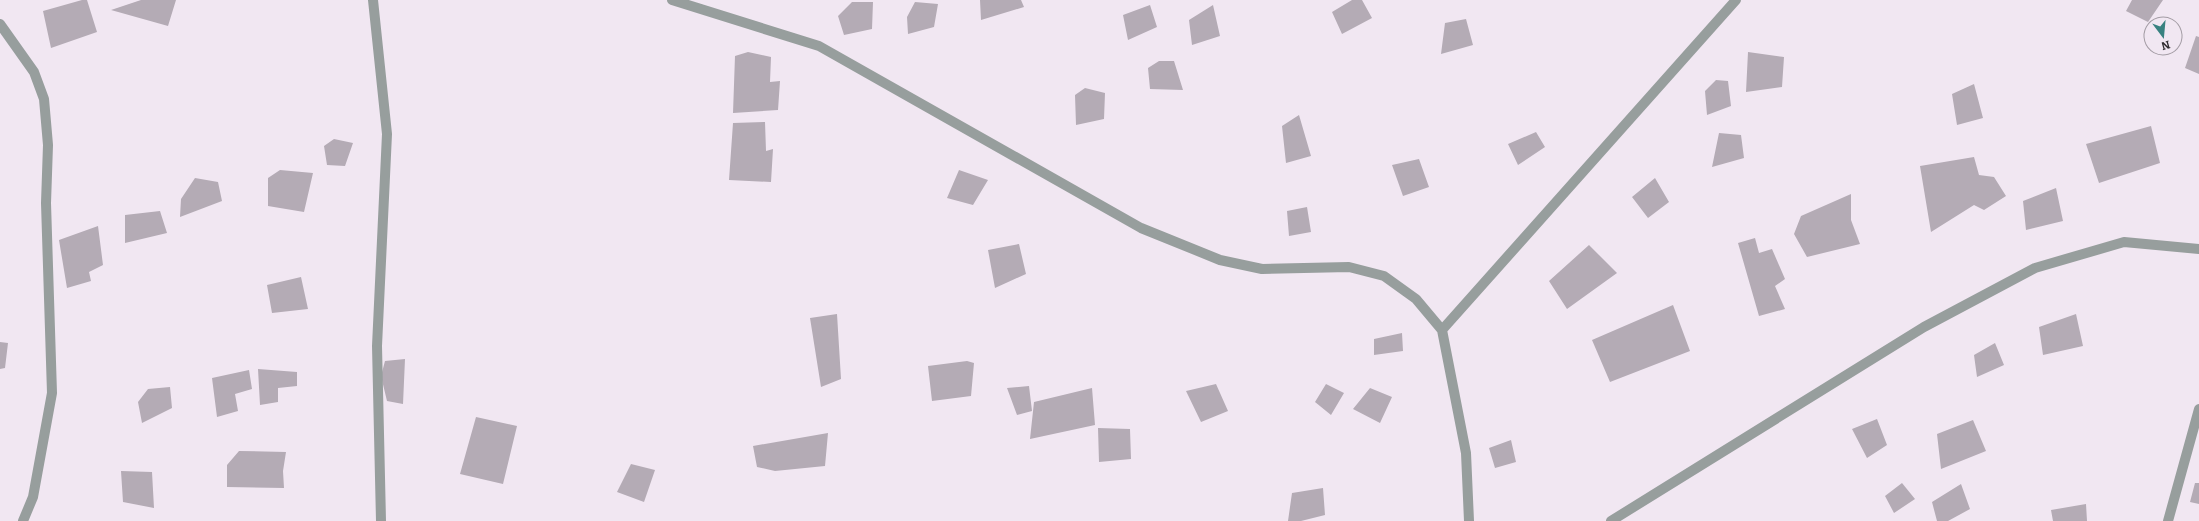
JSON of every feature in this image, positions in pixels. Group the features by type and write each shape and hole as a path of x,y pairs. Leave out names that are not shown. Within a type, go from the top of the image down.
{"street":[{"path":"373,0 387,134 377,346 381,521"},
{"path":"672,0 819,46 1141,228 1220,260 1262,269 1349,268 1384,276 1416,299 1442,330 1466,453 1469,521"},
{"path":"1442,330 1736,0"},
{"path":"0,24 34,72 44,99 48,145 46,203 52,393 32,497 23,521"},
{"path":"1611,521 1924,327 2035,268 2124,242 2199,249"},
{"path":"2168,521 2199,409"}],"building":[{"path":"82,0 87,0 97,32 51,48 43,11"},
{"path":"141,0 176,0 168,26 111,10"},
{"path":"980,0 1021,0 1024,7 981,20"},
{"path":"1352,0 1362,0 1372,18 1342,34 1332,12"},
{"path":"2132,0 2163,0 2152,16 2143,16 2143,20 2126,11"},
{"path":"852,2 873,2 872,29 844,35 838,16"},
{"path":"915,2 938,4 934,27 908,34 907,17"},
{"path":"1150,5 1157,27 1128,40 1123,15"},
{"path":"1213,5 1220,36 1192,45 1189,20"},
{"path":"1466,19 1473,45 1441,54 1445,23"},
{"path":"2196,36 2199,37 2199,74 2185,68"},
{"path":"748,52 771,57 770,82 780,81 778,110 733,113 735,56"},
{"path":"1748,52 1784,57 1782,87 1746,92"},
{"path":"1159,61 1174,61 1183,90 1150,89 1148,68"},
{"path":"1716,80 1728,81 1731,106 1707,115 1705,91"},
{"path":"1974,84 1983,118 1957,125 1952,94"},
{"path":"1085,88 1105,93 1104,119 1076,125 1075,95"},
{"path":"1299,115 1311,156 1286,163 1282,126"},
{"path":"765,122 766,151 773,149 771,182 729,180 733,123"},
{"path":"2151,126 2160,163 2099,183 2086,144"},
{"path":"1536,132 1545,147 1518,165 1508,144"},
{"path":"1719,133 1741,135 1744,158 1712,167"},
{"path":"334,139 353,143 345,166 327,165 324,146"},
{"path":"1974,157 1979,175 1994,177 2006,196 1984,210 1974,205 1931,232 1920,166"},
{"path":"1419,159 1429,187 1403,196 1392,165"},
{"path":"280,170 313,173 304,212 268,206 268,178"},
{"path":"959,170 988,180 973,205 947,198"},
{"path":"195,178 218,182 222,201 180,217 181,199"},
{"path":"1655,178 1669,202 1648,218 1632,197"},
{"path":"2056,188 2063,221 2026,230 2023,201"},
{"path":"1851,194 1851,220 1860,244 1807,257 1794,234 1801,216"},
{"path":"1307,207 1311,232 1289,236 1287,211"},
{"path":"160,211 167,233 125,243 125,215"},
{"path":"98,226 103,265 89,272 91,281 67,288 59,240"},
{"path":"1755,238 1759,253 1772,249 1785,279 1775,286 1785,309 1759,316 1738,243"},
{"path":"1019,244 1026,274 995,288 988,250"},
{"path":"1589,245 1617,273 1567,309 1549,281"},
{"path":"301,277 308,309 272,313 267,285"},
{"path":"1673,305 1690,351 1610,382 1592,340"},
{"path":"837,314 841,379 821,387 810,318"},
{"path":"2076,314 2083,346 2043,355 2039,327"},
{"path":"1402,333 1403,351 1374,355 1374,339"},
{"path":"0,342 8,343 5,368 0,369"},
{"path":"1995,343 2004,365 1977,377 1974,355"},
{"path":"405,359 403,404 387,401 381,376 385,361"},
{"path":"967,361 974,363 971,396 932,401 928,366"},
{"path":"258,369 297,372 297,386 278,388 278,402 260,405"},
{"path":"249,370 252,389 235,394 238,411 217,417 212,378"},
{"path":"1216,384 1228,411 1201,422 1186,391"},
{"path":"1326,384 1344,393 1331,415 1315,402"},
{"path":"1029,386 1032,411 1017,415 1007,388"},
{"path":"170,387 172,408 142,423 138,402 148,389"},
{"path":"1092,388 1095,425 1030,439 1034,402"},
{"path":"1370,388 1392,397 1380,423 1353,409"},
{"path":"476,417 517,426 503,484 460,474"},
{"path":"1877,419 1887,445 1867,458 1852,429"},
{"path":"1973,420 1986,451 1941,469 1937,434"},
{"path":"1098,428 1130,429 1131,459 1099,462"},
{"path":"828,433 825,466 775,471 757,467 753,446"},
{"path":"1511,440 1516,462 1495,468 1489,448"},
{"path":"239,451 286,452 283,471 284,488 227,487 227,465"},
{"path":"631,464 655,470 644,502 617,492"},
{"path":"121,471 152,472 154,508 123,502"},
{"path":"1902,483 1915,499 1894,513 1885,496"},
{"path":"2195,483 2199,483 2199,504 2190,502"},
{"path":"1961,484 1970,509 1948,521 1937,521 1932,502"},
{"path":"1323,488 1325,515 1301,521 1288,521 1292,493"},
{"path":"2086,504 2087,521 2053,521 2051,510"}]}
